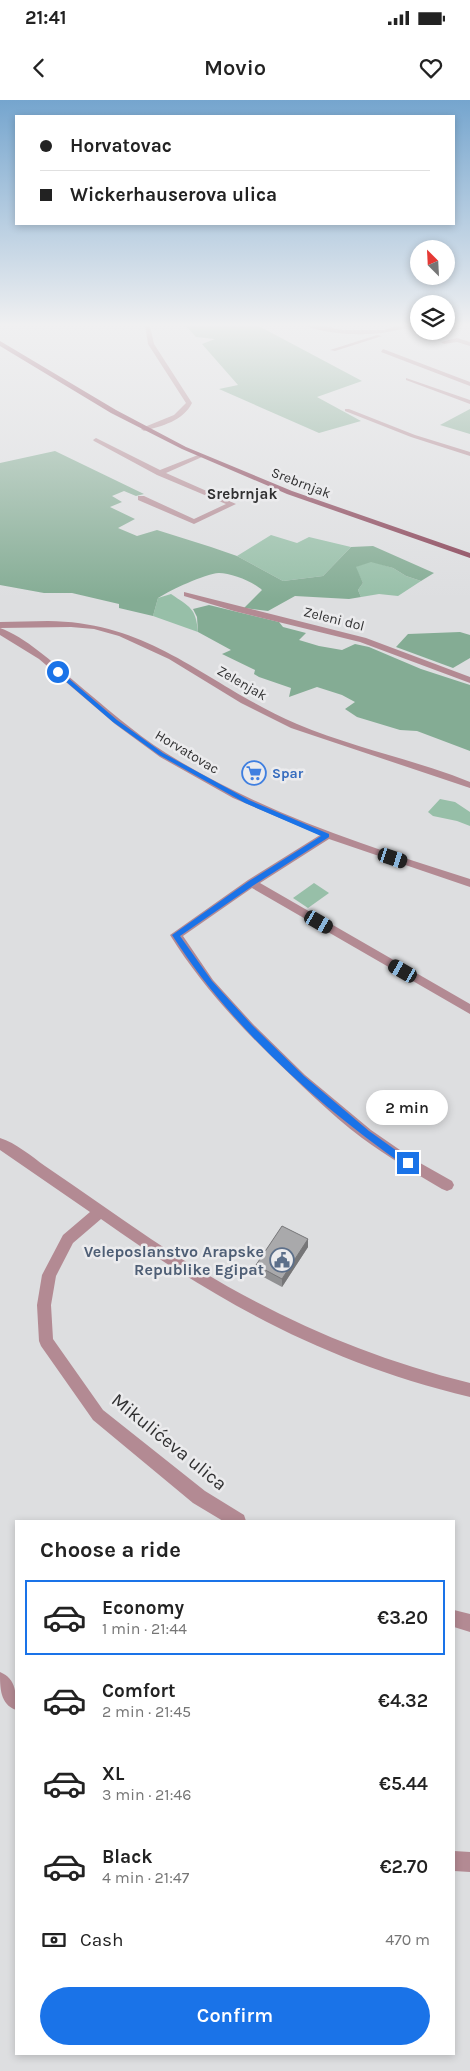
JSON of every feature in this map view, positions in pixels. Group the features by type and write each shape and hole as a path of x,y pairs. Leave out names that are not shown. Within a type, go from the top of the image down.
{"main road":[{"name":"Srebrnjak","path":"121,415 144,429 200,456 322,505 470,556"}],"street":[{"path":"144,429 178,415"},
{"path":"360,415 413,436 470,454"},
{"path":"96,440 160,473 232,504 194,522 141,498"},
{"path":"160,473 200,456"},
{"name":"Zeleni dol","path":"188,594 217,604 388,648 434,668 470,680"},
{"name":"Zelenjak","path":"0,625 39,624 94,627 129,637 155,649 258,709 295,726 470,785"},
{"name":"Horvatovac","path":"0,631 46,661 115,721 161,754 247,802 326,836 470,883"},
{"path":"326,836 252,883 176,935 209,983 249,1027 301,1078 366,1134 408,1163 447,1185"},
{"path":"252,883 470,1010"},
{"path":"0,1143 195,1275 244,1304 293,1328 376,1364 420,1378 470,1390"},
{"name":"Mikulićeva ulica","path":"101,1211 68,1239 50,1275 44,1305 46,1341 98,1415 199,1497 236,1520"},
{"path":"455,1619 470,1623"},
{"path":"0,1681 15,1700"},
{"path":"455,1862 470,1862"}],"green space":[{"path":"278,415 350,415 361,421 319,433"},
{"path":"459,415 470,415 470,434 440,425"},
{"path":"55,451 144,494 136,496 124,491 112,496 122,502 110,507 135,519 118,528 137,536 157,530 237,556 283,581 323,576 351,547 373,546 434,573 421,581 406,576 393,568 371,562 356,567 363,583 358,590 361,597 349,599 295,596 268,611 244,608 262,590 236,576 219,573 197,579 158,598 153,616 119,608 119,604 72,593 44,593 0,585 0,463"},
{"path":"271,535 297,543 309,537 351,547 323,576 283,581 237,556"},
{"path":"371,561 393,568 406,576 421,581 398,596 379,594 361,597 358,590 363,583 355,567"},
{"path":"171,594 194,613 198,632 153,616 158,598"},
{"path":"209,605 279,622 283,627 306,633 299,640 342,650 355,644 369,647 421,669 470,685 470,751 417,731 400,730 357,717 345,709 355,702 342,695 317,687 289,697 291,688 254,674 255,670 222,654 231,650 198,632 197,617 193,609"},
{"path":"460,632 470,635 470,658 453,668 396,647 408,634"},
{"path":"440,799 455,802 470,812 470,826 433,816 428,812"},
{"path":"314,883 329,893 308,908 293,898"}],"building":[{"name":"Veleposlanstvo Arapske Republike Egipat","path":"282,1226 308,1239 282,1279 256,1265"}],"place":[{"name":"Spar","path":"254,773"},
{"name":"Veleposlanstvo Arapske Republike Egipat","path":"282,1260"}],"district":[{"name":"Srebrnjak","path":"242,494"}],"route":[{"path":"58,672 115,721 161,754 247,802 326,836 252,883 176,935 209,983 249,1027 301,1078 366,1134 408,1163"}]}
